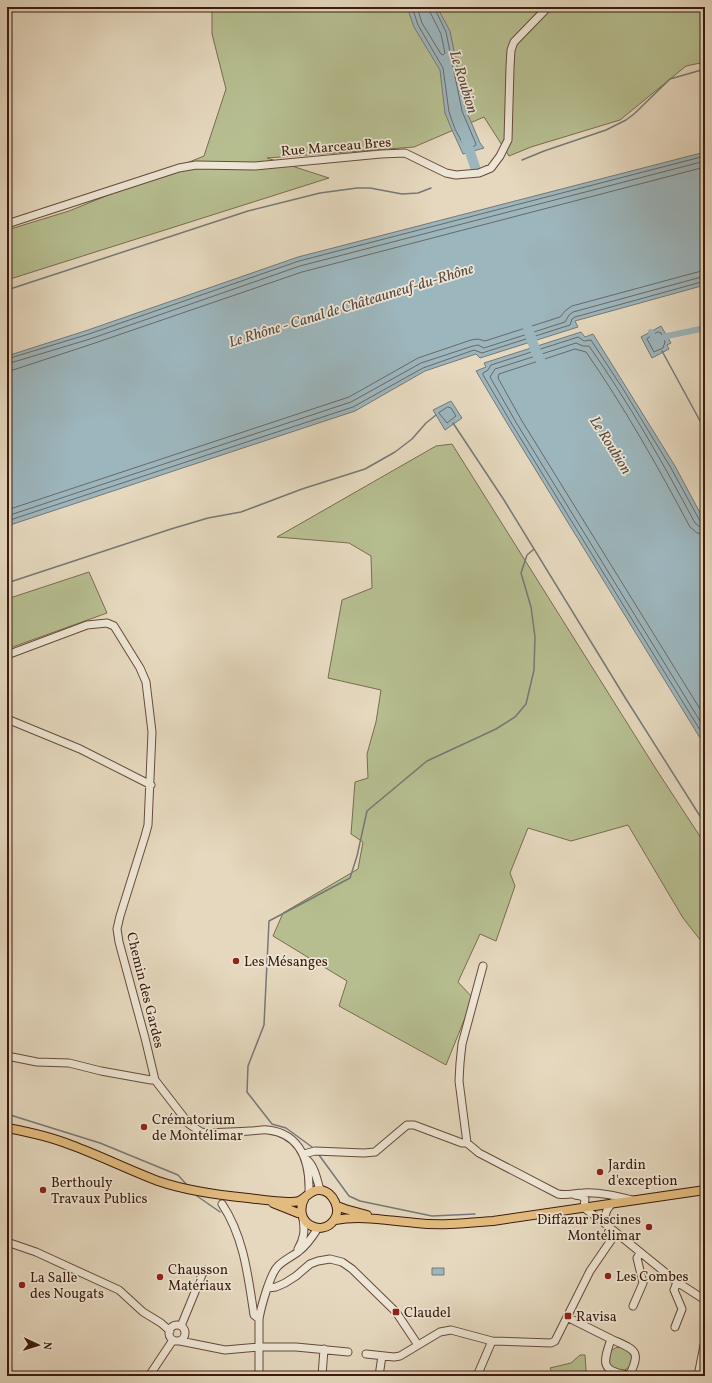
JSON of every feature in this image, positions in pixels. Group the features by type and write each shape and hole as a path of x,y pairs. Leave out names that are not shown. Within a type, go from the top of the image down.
{"main road":[{"path":"7,1128 30,1132 71,1145 159,1181 185,1188 219,1195 267,1201 292,1202 299,1201 307,1195 320,1190 328,1193 337,1206 383,1219"},
{"path":"335,1220 357,1218 416,1223 459,1224 493,1221 705,1190"},
{"path":"302,1216 301,1204 307,1195"},
{"path":"267,1201 298,1213 309,1225 318,1228 330,1225 335,1220 337,1206"}],"street":[{"name":"Rue Marceau Bres","path":"7,224 179,168 196,166 255,166 405,153 446,173 456,175 479,173 491,168 500,156 508,140 511,50 514,42 548,7"},
{"name":"Chemin des Gardes","path":"7,655 87,626 107,623 114,626 140,668 146,682 152,732 151,785 148,825 146,836 120,916 118,929 119,942 155,1080 190,1124 201,1132 209,1133 268,1130 286,1136 301,1148 305,1157"},
{"path":"7,719 80,749 151,785"},
{"path":"467,1143 459,1081 460,1063 462,1044 483,966"},
{"path":"7,1056 37,1062 69,1063 101,1071 155,1080"},
{"path":"305,1157 315,1151 375,1152 407,1125 414,1125 462,1143 467,1143 479,1153 558,1194 566,1196 594,1193 612,1195 633,1200"},
{"path":"305,1157 310,1163 320,1190"},
{"path":"305,1157 309,1178 307,1195"},
{"path":"573,1195 581,1196 585,1199 584,1208 677,1282 705,1300"},
{"path":"603,1222 607,1210 612,1203"},
{"path":"222,1204 230,1216 238,1233 248,1276 254,1315 259,1319"},
{"path":"294,1254 304,1237 305,1230 302,1216"},
{"path":"259,1376 259,1319 268,1288 276,1268 285,1259 299,1252 307,1244 318,1228"},
{"path":"366,1354 400,1356 440,1332 451,1330 492,1341 546,1343 555,1341 590,1270 616,1234"},
{"path":"7,1242 36,1252 119,1290 143,1312 161,1322 178,1326 185,1332 150,1376"},
{"path":"633,1306 643,1283 637,1258 640,1253"},
{"path":"268,1288 285,1284 310,1264 318,1261 324,1259 342,1262 352,1269 396,1312 418,1345"},
{"path":"170,1331 178,1326 204,1270"},
{"path":"675,1327 682,1309 674,1290 677,1282"},
{"path":"567,1318 632,1349 636,1362 629,1376 617,1374 610,1370 606,1360 611,1339"},
{"path":"161,1322 170,1331 170,1336 225,1350 259,1347 324,1349 348,1352"},
{"path":"698,1376 705,1340"},
{"path":"477,1376 492,1341"},
{"path":"608,1348 623,1344"},
{"path":"322,1376 324,1349"},
{"path":"379,1376 382,1356"}],"green space":[{"path":"212,7 705,7 705,62 686,66 620,120 531,147 509,156 484,117 414,147 267,158 329,178 7,280 7,230 69,211 204,156 226,89 212,34"},
{"path":"452,444 656,769 705,844 705,946 683,918 628,825 571,841 528,828 510,873 515,886 496,941 480,934 458,982 473,998 446,1065 339,1006 347,981 273,936 283,913 358,869 363,842 351,834 355,782 368,778 367,754 376,722 381,690 328,678 342,600 372,588 371,556 349,543 277,537 436,446"},
{"path":"89,572 107,613 7,649 7,599"},
{"path":"620,1347 625,1348 631,1354 631,1364 625,1370 620,1371 615,1370 609,1364 608,1359 609,1354 615,1348"},
{"path":"580,1355 585,1355 588,1376 554,1376 550,1368 571,1363"}],"water":[{"path":"407,7 437,7 450,31 466,110 480,143 484,148 463,154 445,113 440,70 414,27"},
{"name":"Le Rhône - Canal de Châteauneuf-du-Rhône","path":"705,152 705,285 575,321 578,327 480,358 476,354 425,371 355,411 7,526 7,356 88,330 298,257"},
{"path":"661,326 671,343 667,345 669,349 652,358 641,337"},
{"path":"581,332 585,337 593,334 675,466 705,522 705,746 476,371 486,367 484,363"},
{"path":"451,401 462,418 445,430 433,410"},
{"path":"432,1268 444,1268 444,1275 432,1275"}],"waterway":[{"path":"522,160 606,130 626,120 634,114 670,79 705,69"},
{"name":"Le Roubion","path":"466,140 475,167"},
{"path":"7,290 248,211 320,193 357,188 370,188 402,194 418,193 431,188"},
{"path":"651,332 655,341 667,336 705,328"},
{"name":"Le Roubion","path":"528,329 540,359"},
{"path":"662,351 705,430"},
{"path":"7,583 171,529 208,518 241,512 302,489 365,469 395,452 412,439 426,423 436,415"},
{"path":"453,423 504,500 626,699 705,824"},
{"path":"312,1147 286,1128 272,1124 247,1092 248,1066 264,1025 269,921 350,878 357,856 367,811 427,761 496,729 515,717 526,704 534,670 535,637 531,607 521,573 527,555 534,549"},
{"path":"7,1114 100,1143 178,1175 187,1185"},
{"path":"319,1155 349,1196 360,1201 432,1216 475,1214"},
{"path":"197,1196 220,1212"}],"place":[{"name":"Les Mésanges","path":"236,961"},
{"name":"Crématorium de Montélimar","path":"144,1127"},
{"name":"Jardin d'exception","path":"600,1172"},
{"name":"Berthouly Travaux Publics","path":"43,1190"},
{"name":"Diffazur Piscines Montélimar","path":"649,1227"},
{"name":"Les Combes","path":"608,1276"},
{"name":"Chausson Matériaux","path":"160,1277"},
{"name":"La Salle des Nougats","path":"22,1285"},
{"name":"Claudel","path":"396,1312"},
{"name":"Ravisa","path":"568,1316"}]}
